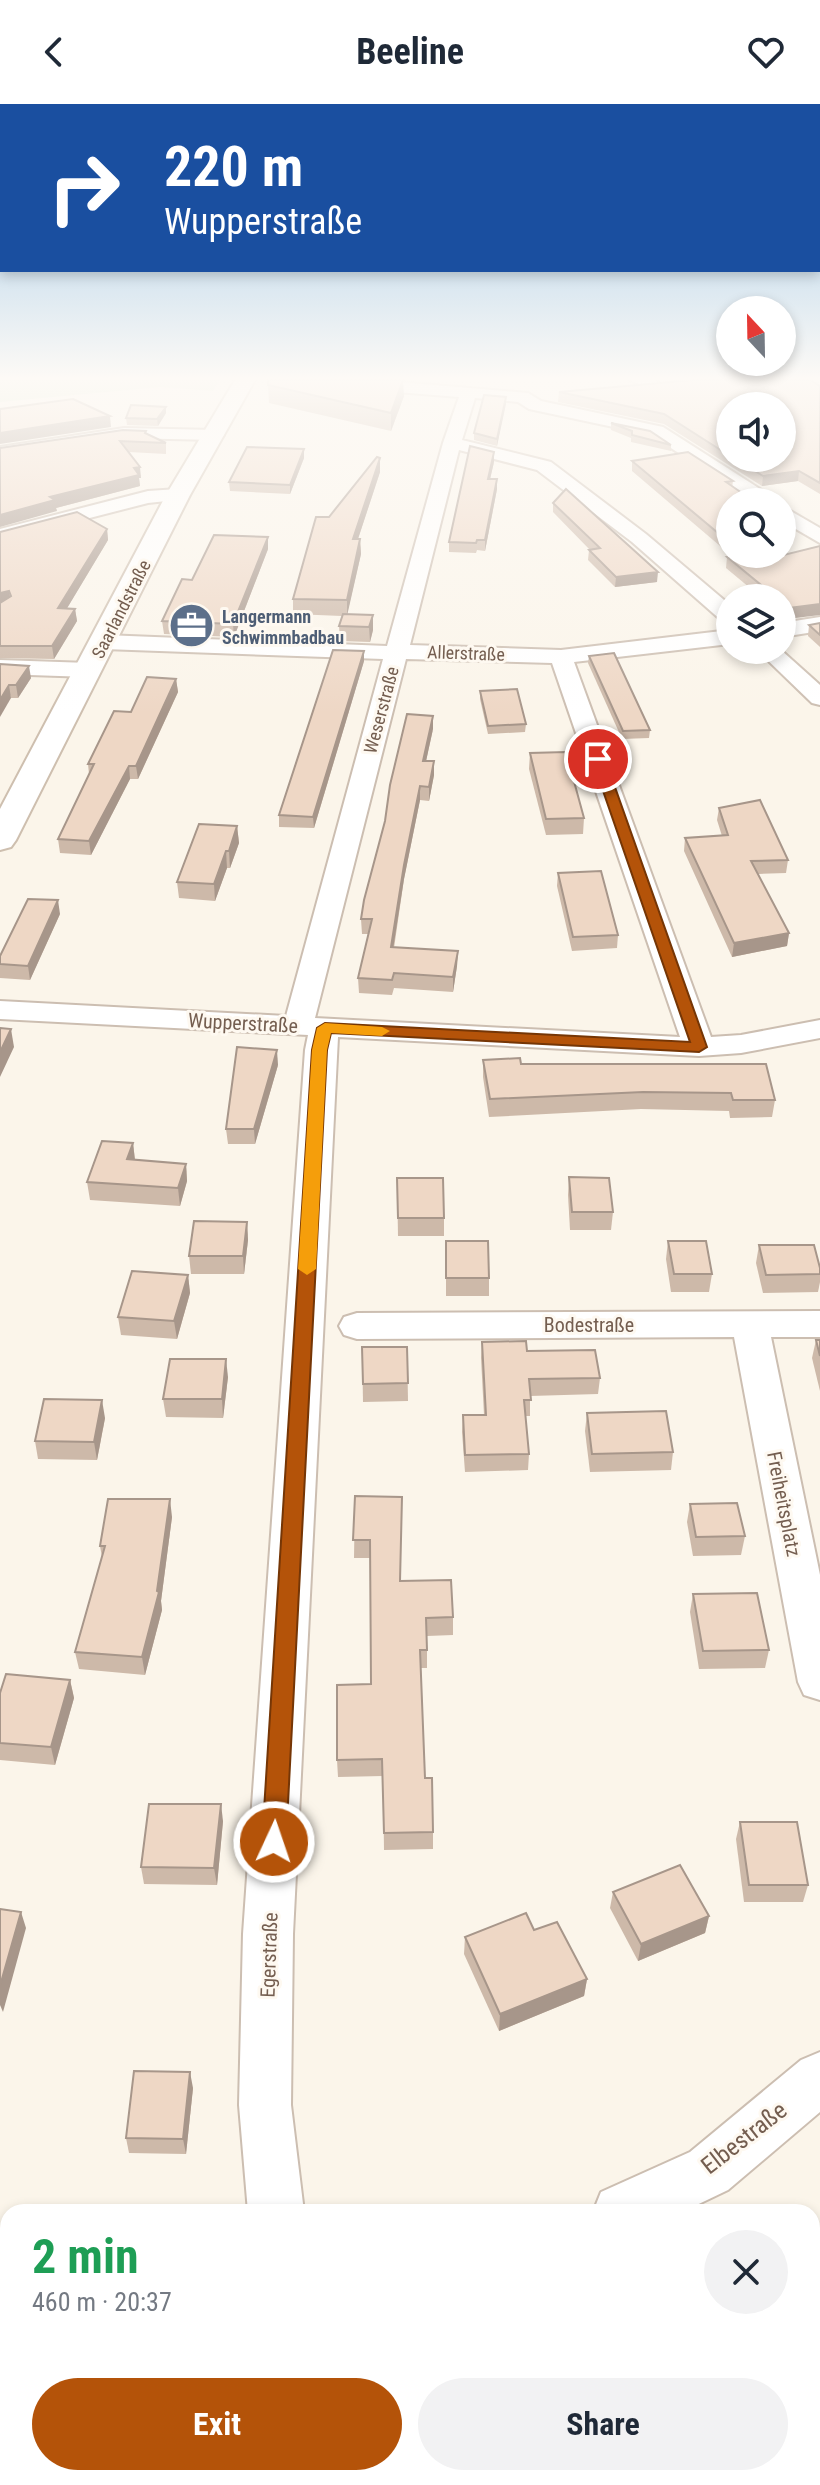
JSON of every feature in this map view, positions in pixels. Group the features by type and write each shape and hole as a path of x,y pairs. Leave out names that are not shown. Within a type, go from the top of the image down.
{"street":[{"name":"Saarlandstraße","path":"0,840 180,491"},
{"name":"Weserstraße","path":"312,1027 396,653 439,491"},
{"path":"577,491 639,538 716,604"},
{"path":"0,535 148,497 178,495"},
{"path":"796,521 820,537"},
{"path":"796,628 820,624"},
{"name":"Allerstraße","path":"104,642 561,657 716,639"},
{"path":"561,657 699,1047"},
{"path":"783,664 820,698"},
{"path":"0,667 89,670"},
{"name":"Wupperstraße","path":"0,1010 699,1047 741,1044 820,1029"},
{"name":"Egerstraße","path":"275,2204 265,2105 268,1934 319,1065 312,1027"},
{"name":"Bodestraße","path":"357,1326 820,1324"},
{"name":"Freiheitsplatz","path":"750,1325 811,1595 820,1682"},
{"name":"Elbestraße","path":"638,2204 709,2171 820,2078"}],"building":[{"path":"0,491 74,491 50,497 55,500 0,515"},
{"path":"350,491 369,491 353,539 360,539 347,600 293,599 316,517 329,517"},
{"path":"460,491 495,491 485,540 477,540 476,543 449,542"},
{"path":"564,491 568,491 658,572 616,577 589,550 600,548 553,503"},
{"path":"668,491 716,491 716,531"},
{"path":"77,512 107,529 58,608 75,609 52,646 0,646 0,603 11,596 9,591 0,593 0,532"},
{"path":"214,535 268,537 233,624 162,621 182,579 192,580"},
{"path":"820,546 820,604 796,607 796,584 760,584 740,568 796,568 796,552"},
{"path":"343,614 373,615 369,627 339,626"},
{"path":"820,623 820,635 809,625"},
{"path":"333,650 364,651 313,817 279,815"},
{"path":"614,653 650,730 623,731 589,656"},
{"path":"0,664 29,666 16,685 9,685 0,700"},
{"path":"147,677 176,679 136,766 129,766 89,841 58,839 94,764 88,764 114,711 131,712"},
{"path":"517,689 526,724 488,726 480,691"},
{"path":"407,714 433,716 423,761 434,761 429,787 420,786 391,947 458,951 453,977 394,973 392,980 358,978 372,919 361,919 364,900 385,821"},
{"path":"566,752 584,818 546,819 530,753"},
{"path":"760,800 788,860 751,861 789,933 734,943 685,838 728,835 719,808"},
{"path":"199,824 237,826 214,884 177,882"},
{"path":"601,871 618,935 573,937 558,873"},
{"path":"28,899 58,900 28,966 0,964 0,956"},
{"path":"0,1028 11,1029 0,1052"},
{"path":"237,1047 277,1050 254,1129 226,1129"},
{"path":"520,1058 521,1064 766,1064 775,1100 733,1100 731,1093 643,1092 490,1099 483,1060"},
{"path":"102,1141 133,1143 127,1159 186,1164 178,1188 87,1182"},
{"path":"569,1177 609,1178 613,1212 572,1212"},
{"path":"397,1178 443,1178 444,1218 398,1218"},
{"path":"194,1221 247,1222 243,1256 189,1256"},
{"path":"446,1241 488,1241 489,1278 446,1278"},
{"path":"668,1241 706,1241 712,1274 674,1274"},
{"path":"759,1245 814,1245 820,1274 766,1275"},
{"path":"132,1271 188,1275 174,1321 118,1317"},
{"path":"526,1341 527,1351 595,1350 600,1378 529,1379 531,1400 524,1400 529,1454 465,1455 463,1415 486,1415 482,1342"},
{"path":"362,1347 407,1347 408,1383 363,1384"},
{"path":"170,1359 226,1359 222,1399 163,1399"},
{"path":"44,1399 102,1400 94,1442 35,1441"},
{"path":"666,1411 673,1452 592,1454 587,1413"},
{"path":"355,1496 402,1497 400,1581 451,1580 453,1617 426,1618 427,1650 420,1650 425,1778 432,1778 433,1832 384,1833 382,1759 337,1760 337,1685 371,1684 370,1540 353,1540"},
{"path":"108,1499 170,1499 159,1592 142,1657 75,1652 105,1546 100,1546"},
{"path":"737,1503 745,1536 696,1537 690,1504"},
{"path":"757,1593 769,1650 703,1651 693,1594"},
{"path":"6,1674 70,1680 51,1747 0,1743 0,1693"},
{"path":"149,1804 221,1804 214,1868 141,1867"},
{"path":"740,1822 797,1822 808,1885 749,1885"},
{"path":"680,1865 709,1916 641,1944 613,1892"},
{"path":"0,1909 21,1912 0,1986"},
{"path":"526,1913 534,1930 557,1922 587,1979 500,2014 465,1937"},
{"path":"134,2071 190,2072 183,2139 126,2138"}],"slow traffic":[{"path":"307,1269 320,1050 325,1028 382,1031"}],"place":[{"name":"Langermann Schwimmbadbau","path":"191,626"}],"route":[{"path":"274,1842 320,1050 325,1028 699,1047 598,759"}]}
